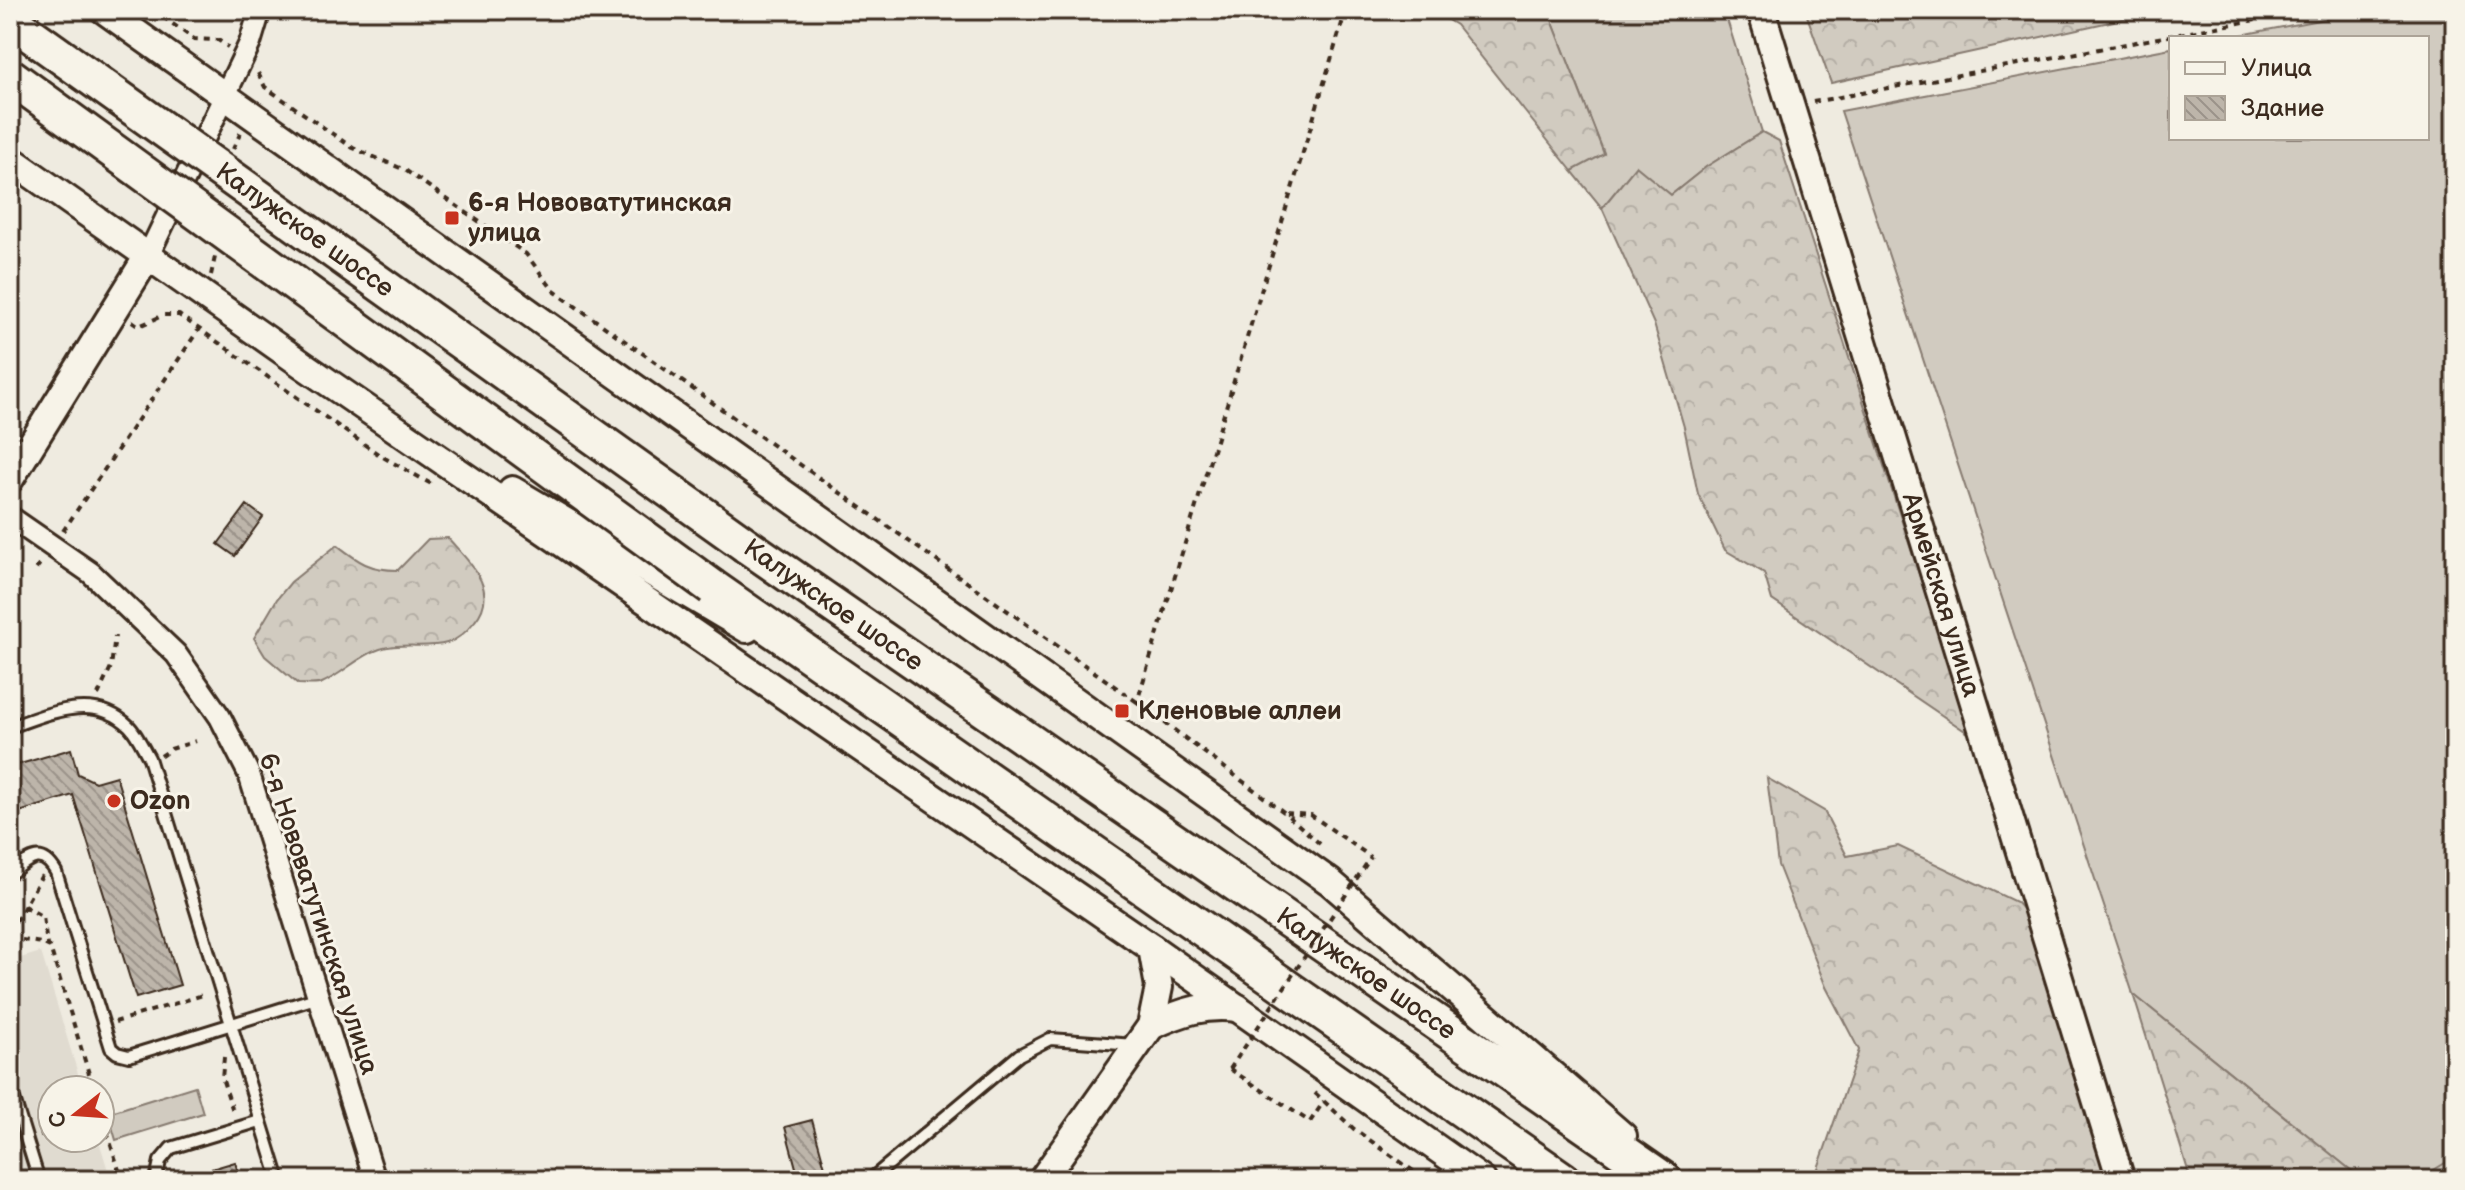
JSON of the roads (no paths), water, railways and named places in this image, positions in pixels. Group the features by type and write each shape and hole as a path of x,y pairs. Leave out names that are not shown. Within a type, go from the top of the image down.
{"highway":[{"name":"Калужское шоссе","path":"10,20 746,545 1675,1177"},
{"name":"Калужское шоссе","path":"10,76 712,587 1563,1180"}],"street":[{"path":"104,10 1330,882 1675,1177"},
{"path":"10,479 148,256 247,50 260,10"},
{"name":"Армейская улица","path":"1761,10 2121,1180"},
{"path":"10,159 303,365 1152,948 1482,1180"},
{"path":"303,365 927,736"},
{"name":"6-я Нововатутинская улица","path":"10,517 91,573 116,596 176,654 220,717 249,774 375,1180"},
{"path":"1042,1180 1144,1036 1159,987 1152,948"},
{"path":"1144,1036 1190,1009 1238,1008"}],"lane":[{"path":"10,727 76,706 104,710 129,726 151,766 279,1180"},
{"path":"10,873 30,858 41,857 50,861 111,1048 129,1056 319,997"},
{"path":"870,1180 1019,1055 1050,1039 1113,1041 1144,1036"},
{"path":"10,1086 39,1180"},
{"path":"156,1180 160,1161 171,1148 260,1121"}],"place":[{"name":"6-я Нововатутинская улица","path":"452,218"},
{"name":"Кленовые аллеи","path":"1122,711"},
{"name":"Ozon","path":"114,801"}]}
